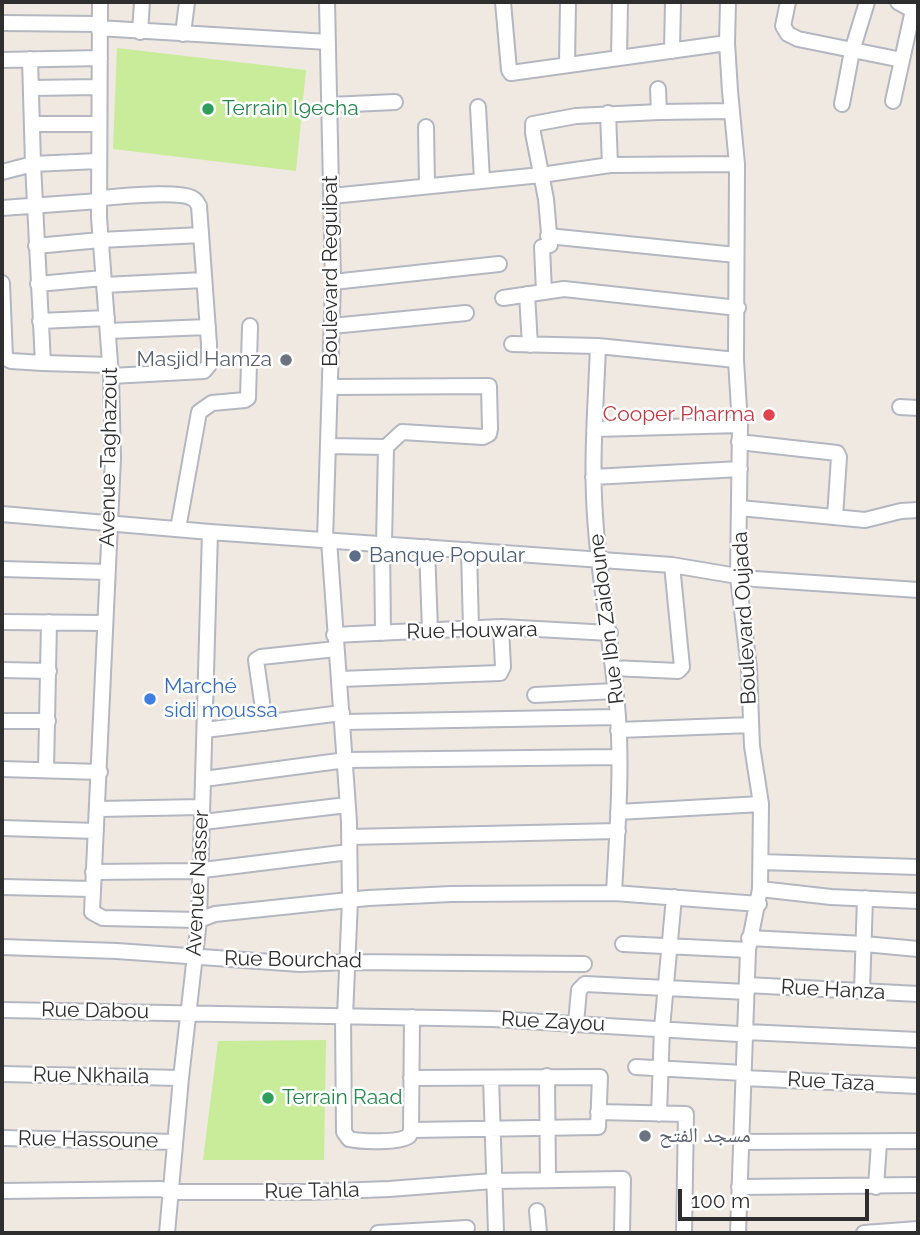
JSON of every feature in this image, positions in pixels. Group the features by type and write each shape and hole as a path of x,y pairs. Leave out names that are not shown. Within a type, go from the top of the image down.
{"street":[{"name":"Avenue Taghazout","path":"100,2 98,199 111,370 113,458 92,912 103,918 199,920"},
{"path":"140,32 142,2"},
{"path":"183,34 187,2"},
{"name":"Boulevard Reguibat","path":"327,2 334,282 327,540 348,805 349,962 344,1016 346,1136 357,1141 400,1140 407,1138 411,1130"},
{"path":"503,2 510,72 523,73 567,64 727,43"},
{"path":"567,64 568,2"},
{"path":"619,58 620,2"},
{"path":"672,51 673,2"},
{"name":"Boulevard Oujada","path":"728,2 727,43 737,164 736,360 740,425 738,577 761,804 759,896 749,944 738,1233"},
{"path":"788,2 783,26 788,34 798,39 902,60"},
{"path":"842,103 852,51 867,2"},
{"path":"893,101 916,11 898,2"},
{"path":"2,23 98,26 140,32 328,42"},
{"path":"2,60 100,58"},
{"path":"30,59 43,363"},
{"path":"31,88 100,87"},
{"path":"658,89 659,111"},
{"path":"330,105 395,102"},
{"path":"478,107 482,180"},
{"path":"544,292 542,247 550,245 546,198 533,124 608,113 732,111"},
{"path":"608,113 610,165"},
{"path":"33,124 99,124"},
{"path":"426,127 427,186"},
{"path":"2,172 33,164 98,161"},
{"path":"332,196 541,175 610,165 737,164"},
{"path":"2,208 166,195 192,198 199,206 210,359 204,371 111,370 11,361 5,358 2,284"},
{"path":"36,246 201,235"},
{"path":"548,236 736,255"},
{"path":"334,282 499,264"},
{"path":"38,284 204,280"},
{"path":"503,298 544,292 580,291 738,308"},
{"path":"527,294 530,345"},
{"path":"332,326 466,313"},
{"path":"40,321 208,327"},
{"path":"177,529 199,412 212,403 248,398 250,326"},
{"path":"512,344 598,346 736,360"},
{"name":"Rue Ibn Zaidoune","path":"598,346 593,477 618,724 618,831 614,893"},
{"path":"329,446 386,447 402,432 487,437 490,429 489,386 330,387"},
{"path":"900,407 918,408"},
{"path":"595,429 740,425"},
{"path":"739,442 837,453 839,457 835,517"},
{"path":"383,634 386,447"},
{"path":"593,477 740,469"},
{"path":"740,508 865,520 895,512 918,510"},
{"path":"2,514 210,533 672,565 738,577 918,590"},
{"name":"Avenue Nasser","path":"167,1233 199,920 210,533"},
{"path":"427,547 430,631"},
{"path":"469,550 471,629"},
{"path":"612,668 678,671 682,667 672,565"},
{"path":"2,569 107,572"},
{"path":"2,622 105,623"},
{"path":"46,770 49,622"},
{"path":"340,679 500,673 503,667 501,627"},
{"name":"Rue Houwara","path":"265,723 256,660 261,657 383,634 501,627 610,633"},
{"path":"2,670 49,671"},
{"path":"535,695 615,691"},
{"path":"205,730 343,717 751,725"},
{"path":"2,721 48,721"},
{"path":"204,779 346,760 618,757"},
{"path":"2,769 100,772"},
{"path":"618,813 761,804"},
{"path":"203,822 348,805"},
{"path":"98,809 202,807"},
{"path":"2,828 96,831"},
{"path":"93,872 202,869 349,845 618,831"},
{"path":"761,862 918,867"},
{"path":"2,887 92,890"},
{"path":"199,920 215,914 350,900 452,894 614,893 674,897 759,896 918,901"},
{"path":"659,1114 659,1069 674,897"},
{"path":"862,991 865,898"},
{"path":"623,944 864,944 918,949"},
{"name":"Rue Bourchad","path":"2,947 117,951 300,964 584,964"},
{"name":"Rue Hanza","path":"576,1023 579,989 585,984 918,994"},
{"name":"Rue Dabou","path":"2,1010 188,1012"},
{"name":"Rue Zayou","path":"188,1012 576,1023 738,1034 746,1032 918,1040"},
{"path":"411,1077 600,1077 598,1127 411,1130 411,1077 412,1017"},
{"name":"Rue Taza","path":"636,1067 918,1086"},
{"name":"Rue Nkhaila","path":"2,1074 181,1078"},
{"path":"547,1076 548,1179"},
{"path":"491,1078 496,1233"},
{"path":"598,1112 686,1114 684,1233"},
{"name":"Rue Hassoune","path":"2,1138 175,1142"},
{"path":"741,1142 918,1141"},
{"path":"876,1186 879,1143"},
{"name":"Rue Tahla","path":"2,1191 161,1189 170,1192 322,1192 493,1181 623,1179 622,1233"},
{"path":"739,1187 918,1185"},
{"path":"537,1212 538,1233"},
{"path":"379,1233 467,1228"},
{"path":"864,1233 918,1229"}],"green space":[{"name":"Terrain l9echa","path":"117,48 306,70 296,171 113,149"},
{"name":"Terrain Raad","path":"326,1040 324,1160 203,1160 218,1041"}],"place":[{"name":"Terrain l9echa","path":"208,109"},
{"name":"Masjid Hamza","path":"286,360"},
{"name":"Cooper Pharma","path":"769,415"},
{"name":"Banque Popular","path":"355,556"},
{"name":"Marché sidi moussa","path":"150,699"},
{"name":"Terrain Raad","path":"268,1098"},
{"name":"مسجد الفتح","path":"645,1136"}]}
